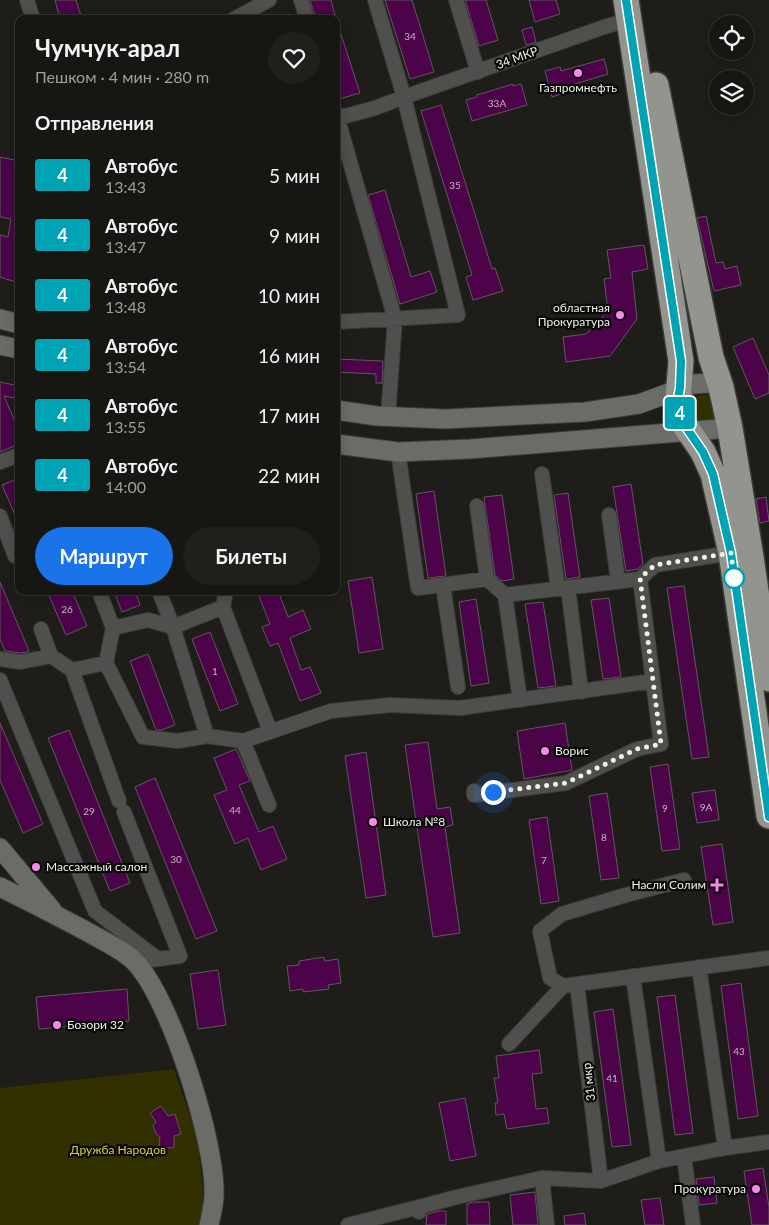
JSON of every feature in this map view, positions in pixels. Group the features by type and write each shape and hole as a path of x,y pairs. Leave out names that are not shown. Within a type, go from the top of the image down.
{"highway":[{"path":"634,9 707,338 730,428 769,679"},
{"path":"634,9 681,361 678,398 679,412 683,423 703,452 713,474 731,553 769,816"}],"main road":[{"path":"0,319 15,323"},
{"path":"0,345 15,348"},
{"path":"340,411 388,417 445,419 585,412 639,404 680,388 700,383 720,385"},
{"path":"340,445 398,452 470,449 730,428"},
{"path":"0,848 56,915"},
{"path":"0,887 56,915 122,952 135,962 149,980 174,1033 205,1130 214,1194 209,1225"}],"street":[{"path":"27,0 32,15"},
{"path":"241,15 269,0"},
{"path":"301,0 306,15"},
{"path":"340,322 458,315 404,96 375,0"},
{"path":"456,0 478,72"},
{"name":"34 МКР","path":"340,114 375,108 404,96 607,26 634,9"},
{"path":"340,126 395,319 388,417"},
{"path":"398,452 418,588 487,579"},
{"path":"0,462 15,456"},
{"path":"542,474 581,692"},
{"path":"477,506 487,579 505,595 520,700"},
{"path":"609,515 618,581"},
{"path":"0,516 15,556"},
{"path":"505,595 640,578 655,565 731,553"},
{"path":"474,793 566,783 637,749 661,744 640,578"},
{"path":"443,585 458,687"},
{"path":"101,595 113,628 106,663 142,737 178,741 207,736 243,740 331,711 390,706 460,708 653,681"},
{"path":"161,595 173,627 207,736"},
{"path":"225,595 223,608 270,731"},
{"path":"113,628 148,620 173,627 223,608"},
{"path":"41,629 51,656 72,670 121,807 180,956 135,962"},
{"path":"0,659 20,662 51,656"},
{"path":"72,670 106,663"},
{"path":"0,680 95,911 158,959"},
{"path":"243,740 269,805"},
{"path":"684,880 562,914 540,931 550,978 570,985 769,958"},
{"path":"699,967 725,1148"},
{"path":"633,976 659,1161"},
{"path":"509,1044 570,985"},
{"name":"31 мкр","path":"570,985 601,1181"},
{"path":"348,1225 419,1210 457,1197 542,1178 601,1181 659,1161 725,1148 769,1142"},
{"path":"684,1156 693,1225"},
{"path":"542,1178 548,1225"}],"green space":[{"path":"704,395 714,399 718,409 714,419 704,423 694,419 690,409 694,399"},
{"name":"Дружба Народов","path":"174,1069 198,1139 204,1205 200,1225 0,1225 0,1088"}],"building":[{"path":"55,0 76,0 81,15 59,15"},
{"path":"310,0 331,0 335,15 315,15"},
{"path":"385,0 412,0 434,72 410,79"},
{"path":"465,0 486,0 498,40 479,46"},
{"path":"529,0 556,0 560,14 535,22"},
{"path":"532,27 536,42 526,45 522,30"},
{"path":"340,31 360,93 340,99"},
{"path":"604,59 608,74 565,87 567,92 552,97 545,71 560,67 561,71"},
{"path":"513,84 513,86 521,84 527,105 472,121 466,100"},
{"path":"441,105 492,269 495,268 503,291 473,300 466,277 472,275 421,111"},
{"path":"0,157 15,160 15,282 0,277 0,235 8,237 11,219 0,217"},
{"path":"385,190 411,277 430,271 437,292 400,304 368,195"},
{"path":"706,216 716,263 723,262 725,269 737,266 741,285 714,291 697,218"},
{"name":"областная Прокуратура","path":"644,245 648,269 632,272 637,319 610,356 566,362 563,337 586,334 608,311 604,279 611,278 607,250"},
{"path":"753,338 769,375 769,393 755,399 733,347"},
{"path":"340,359 383,361 382,383 376,383 376,374 340,372"},
{"path":"0,382 15,385 15,398 4,396 15,422 15,446 0,452"},
{"path":"15,480 15,515 2,485"},
{"path":"631,484 643,564 638,569 626,571 613,487"},
{"path":"434,491 446,576 428,578 416,494"},
{"path":"568,493 580,577 566,579 554,495"},
{"path":"502,495 514,579 502,581 495,575 484,497"},
{"path":"766,497 769,521 760,523 756,499"},
{"path":"372,577 383,649 359,653 348,581"},
{"path":"0,582 29,651 27,652 5,651 0,639"},
{"path":"684,586 709,757 692,759 667,588"},
{"path":"49,595 74,595 87,626 66,635"},
{"path":"116,595 136,595 140,605 122,612"},
{"path":"259,595 280,595 288,617 303,610 311,629 290,638 301,670 310,667 321,693 300,701 278,643 270,646 262,627 270,624"},
{"path":"609,598 621,677 603,679 591,600"},
{"path":"476,599 489,683 471,686 459,602"},
{"path":"543,602 556,686 538,688 525,604"},
{"path":"210,632 238,704 220,711 192,639"},
{"path":"148,654 175,725 161,730 156,730 130,661"},
{"path":"0,723 43,824 23,833 0,780"},
{"name":"Ворис","path":"565,723 572,770 524,779 517,731"},
{"path":"69,730 130,883 110,891 48,738"},
{"path":"428,742 437,809 450,807 453,825 445,827 460,933 433,937 405,745"},
{"path":"236,749 250,781 239,785 259,832 273,826 287,859 261,870 248,838 235,844 214,795 227,790 214,758"},
{"path":"366,752 386,895 366,898 345,756"},
{"path":"668,764 680,849 662,851 650,767"},
{"path":"155,778 217,931 196,939 135,787"},
{"path":"715,790 719,820 697,823 692,793"},
{"path":"607,793 619,878 601,880 589,796"},
{"path":"547,817 559,901 541,904 529,820"},
{"path":"722,844 733,922 713,925 701,847"},
{"path":"324,957 325,961 338,959 341,983 328,985 329,989 303,992 303,989 290,991 287,966 299,965 299,961"},
{"path":"218,970 226,1025 198,1029 190,974"},
{"path":"741,983 758,1116 738,1119 721,986"},
{"path":"127,989 129,1021 39,1029 36,997"},
{"path":"675,995 693,1133 675,1135 657,997"},
{"path":"613,1009 631,1145 612,1147 594,1012"},
{"path":"539,1050 542,1073 532,1074 536,1109 547,1108 549,1123 507,1129 504,1114 496,1115 495,1103 498,1103 494,1078 499,1078 496,1056"},
{"path":"465,1098 476,1156 450,1161 439,1103"},
{"path":"161,1106 168,1116 175,1114 181,1134 174,1136 174,1148 159,1147 160,1137 156,1134 153,1126 156,1122 150,1113"},
{"name":"Прокуратура","path":"763,1168 769,1207 769,1225 752,1225 744,1171"},
{"path":"714,1177 717,1203 699,1205 696,1179"},
{"path":"535,1192 538,1225 513,1225 510,1195"},
{"path":"660,1198 664,1225 645,1225 641,1200"},
{"path":"489,1202 490,1225 467,1225 467,1204"},
{"path":"446,1211 446,1225 426,1225 427,1214"},
{"path":"584,1213 586,1225 565,1225 564,1216"}],"bus line":[{"name":"4","path":"626,0 681,361 678,398 679,412 683,423 703,452 713,474 731,553 769,817"}],"place":[{"name":"Газпромнефть","path":"578,73"},
{"name":"областная Прокуратура","path":"620,315"},
{"name":"Ворис","path":"545,751"},
{"name":"Школа №8","path":"373,822"},
{"name":"Массажный салон","path":"36,867"},
{"name":"Насли Солим","path":"717,885"},
{"name":"Бозори 32","path":"57,1025"},
{"name":"Прокуратура","path":"756,1189"}],"route":[{"path":"493,792 566,783 637,749 661,744 640,578 655,565 731,553 734,578"}]}
